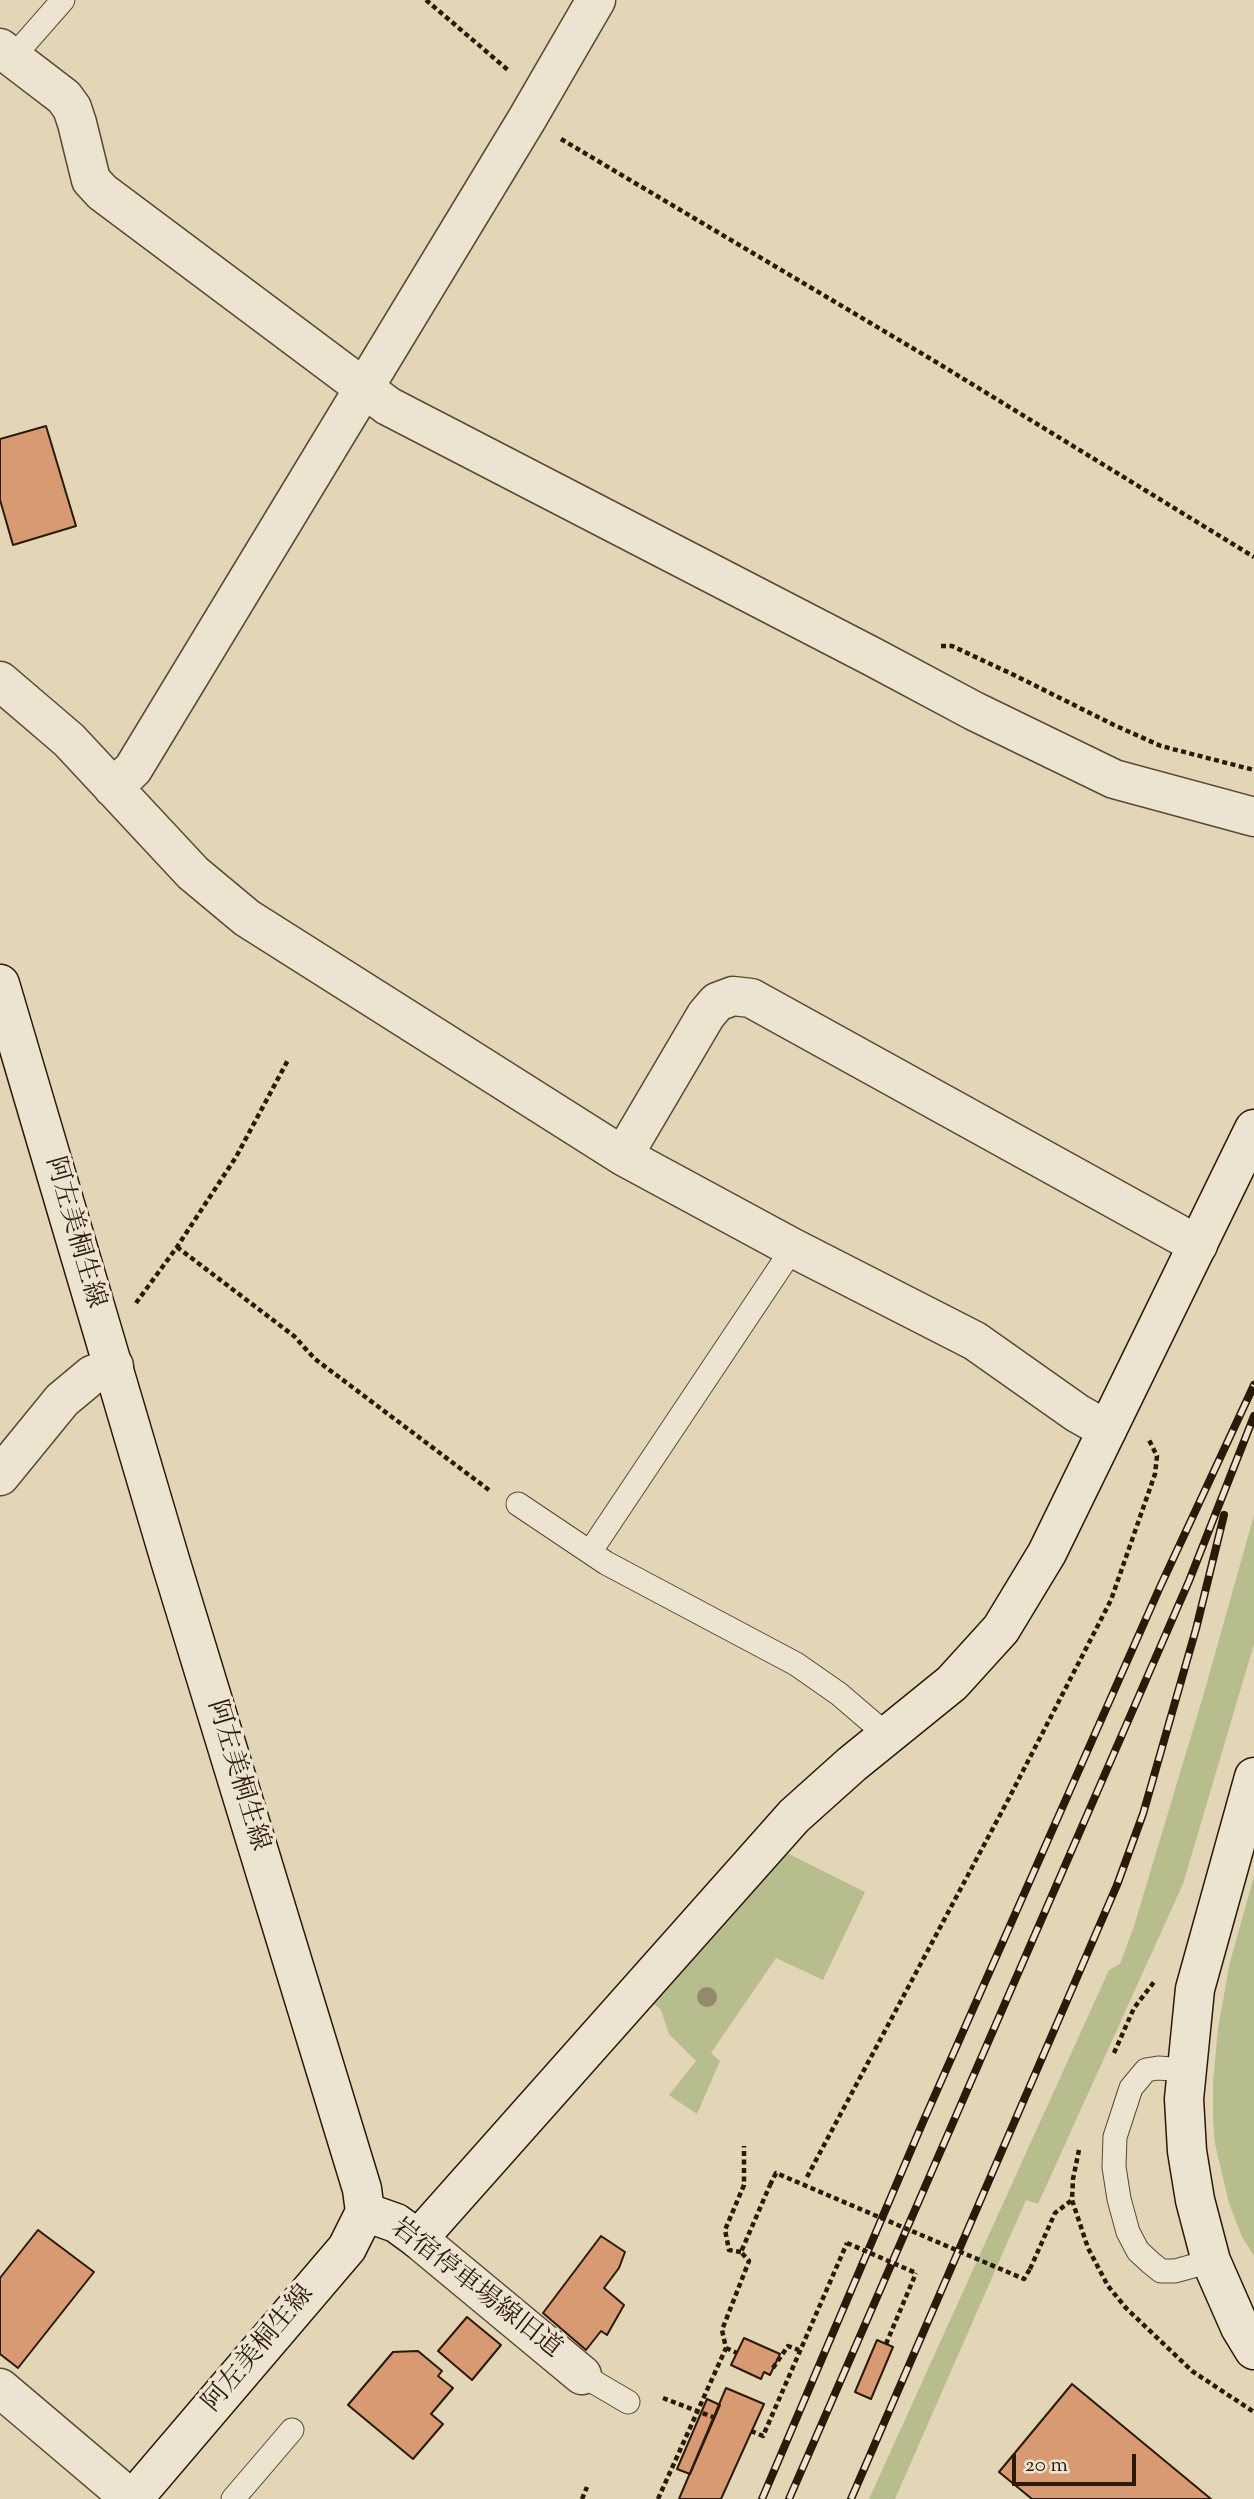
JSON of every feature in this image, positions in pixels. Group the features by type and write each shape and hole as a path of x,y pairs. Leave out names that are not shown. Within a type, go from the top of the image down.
{"street":[{"path":"113,788 133,769 596,0"},
{"path":"6,52 64,97 72,108 90,180 102,192 388,406 1029,739 1126,784 1254,817"},
{"path":"0,681 69,740 193,873 247,918 623,1156 793,1248 975,1341 1077,1413 1107,1430"},
{"name":"阿左美桐生線","path":"0,985 174,1573 362,2189 365,2211 347,2248 132,2499"},
{"path":"623,1156 706,1015 717,1002 733,996 751,998 1198,1245"},
{"path":"418,2239 794,1816 852,1764 951,1683 1001,1629 1047,1553 1254,1129"},
{"path":"0,1476 62,1400 92,1375 114,1366"},
{"path":"1254,1777 1195,1989 1184,2099 1187,2151 1195,2200 1212,2261 1240,2327 1254,2350"},
{"name":"岩宿停車場線旧道","path":"365,2211 396,2223 418,2239 582,2375"},
{"path":"0,2388 132,2499"}],"lane":[{"path":"6,52 63,0"},
{"path":"590,1552 793,1248"},
{"path":"518,1504 590,1552 710,1620 766,1646 796,1664 839,1694 888,1736"},
{"path":"1186,2070 1146,2070 1130,2088 1115,2137 1114,2167 1125,2221 1138,2251 1161,2271 1182,2270 1212,2261"},
{"path":"582,2375 628,2402"},
{"path":"233,2499 292,2430"}],"path":[{"path":"426,0 519,79 534,106 936,362 1254,557"},
{"path":"1014,674 1161,746 1254,770"},
{"path":"100,1324 130,1310 177,1247 236,1157 288,1060"},
{"path":"177,1247 294,1336 316,1359 415,1436 494,1493 518,1504"},
{"path":"807,2177 1111,1600 1155,1474 1157,1456 1151,1441 1143,1433 1129,1428 1107,1430"},
{"path":"659,2499 726,2348 722,2330 749,2260 741,2252 729,2250 724,2230 744,2185 744,2146"},
{"path":"741,2252 776,2173 1024,2279 1055,2213 1072,2200"},
{"path":"751,2431 763,2436 847,2243 916,2273 887,2342"},
{"path":"773,2368 788,2346 799,2350"},
{"path":"726,2348 737,2353"},
{"path":"663,2398 713,2417"},
{"path":"582,2499 587,2487"}],"green space":[{"path":"1254,1515 1254,1644 1183,1884 1038,2204 1026,2200 895,2499 869,2499 1109,1970 1120,1964 1134,1926 1204,1693"},
{"path":"783,1854 789,1854 865,1892 823,1980 776,1958 711,2053 720,2061 697,2114 669,2095 696,2061 669,2034 661,2010 651,2001"},
{"path":"1254,1876 1254,2256 1242,2237 1229,2203 1215,2144 1213,2083 1218,2028 1230,1962"}],"building":[{"path":"46,426 76,526 13,545 0,500 0,439"},
{"path":"38,2230 94,2272 18,2368 0,2354 0,2278"},
{"path":"601,2236 625,2252 619,2268 604,2288 624,2305 607,2335 601,2331 586,2350 543,2313"},
{"path":"467,2317 501,2345 472,2380 438,2351"},
{"path":"744,2338 780,2354 770,2375 764,2372 761,2379 731,2365"},
{"path":"877,2340 893,2347 871,2399 855,2392"},
{"path":"418,2351 442,2371 438,2376 453,2388 431,2414 443,2424 413,2459 348,2405 393,2352"},
{"path":"1072,2384 1211,2499 1032,2499 999,2472"},
{"path":"726,2388 764,2404 721,2499 679,2499"},
{"path":"707,2399 720,2405 690,2474 677,2469"}],"railway":[{"path":"762,2499 923,2122 1160,1587 1254,1385"},
{"path":"789,2499 1189,1581 1254,1416"},
{"path":"851,2499 1117,1885 1143,1814 1196,1629 1224,1515"}]}
